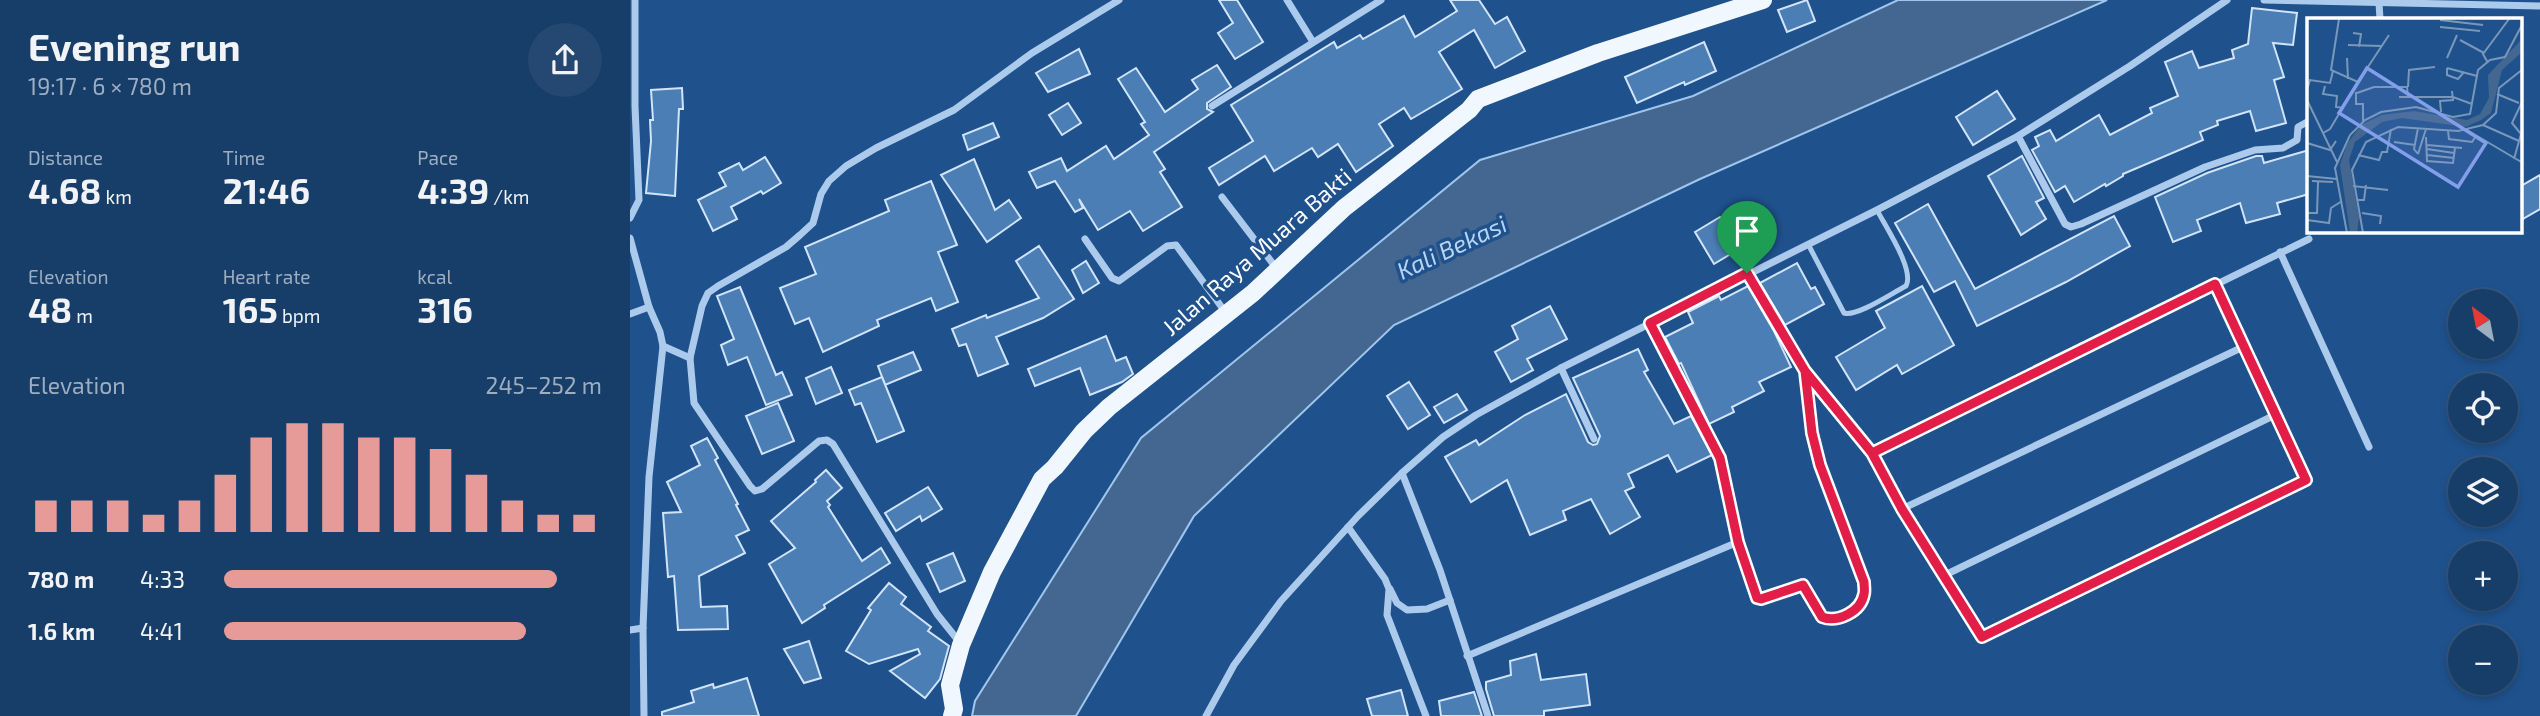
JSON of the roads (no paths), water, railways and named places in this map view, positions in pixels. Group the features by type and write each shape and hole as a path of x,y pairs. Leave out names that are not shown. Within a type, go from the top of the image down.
{"main road":[{"name":"Jalan Raya Muara Bakti","path":"952,716 954,709 950,685 961,645 992,572 1042,479 1109,407 1226,314 1344,208 1469,110 1478,99 1598,53 1743,3 1763,0"}],"street":[{"path":"630,218 639,200 635,106 635,0"},
{"path":"961,645 937,614 833,444 827,440 819,441 773,481 755,491 694,403 687,357 708,293 800,236 813,223 821,194 829,181 846,166 876,148 954,110 1032,53 1119,0"},
{"path":"1287,0 1313,42"},
{"path":"1212,106 1381,0"},
{"path":"1206,716 1234,665 1281,601 1348,527 1443,437 1476,415 1561,368 2018,136 2130,66 2227,0"},
{"path":"2264,0 2540,6"},
{"path":"2379,3 2380,18"},
{"path":"2018,136 2065,224 2071,227 2205,167 2255,150 2283,148 2297,140 2298,127 2307,122"},
{"path":"1222,197 1277,269"},
{"path":"630,238 649,307 666,347 649,477 643,628 644,716"},
{"path":"1085,239 1112,278 1119,281 1167,246 1176,245 1226,314"},
{"path":"1872,453 2309,239"},
{"path":"2280,252 2369,447"},
{"path":"1747,273 1805,371 1872,453 1902,509 1982,637 2306,480 2215,284"},
{"path":"630,314 649,307"},
{"path":"1650,323 1720,458 1738,542 1757,598 1803,585 1822,617 1831,621 1857,608 1864,595 1864,582 1820,465 1812,433 1805,371"},
{"path":"1902,509 2245,346"},
{"path":"666,347 687,357"},
{"path":"1561,368 1594,439"},
{"path":"1945,575 2275,415"},
{"path":"1402,473 1450,600 1488,716"},
{"path":"1348,527 1385,579 1397,603 1407,610 1427,609 1450,600"},
{"path":"1467,656 1738,542"},
{"path":"1389,589 1387,615 1426,716"},
{"path":"630,630 643,628"}],"lane":[{"path":"1808,244 1844,313 1851,315 1906,286 1909,281 1907,268 1877,209"}],"water":[{"name":"Kali Bekasi","path":"1898,0 2107,0 1700,179 1394,325 1194,516 1076,716 972,716 975,701 1141,438 1480,160 1693,96"}]}
